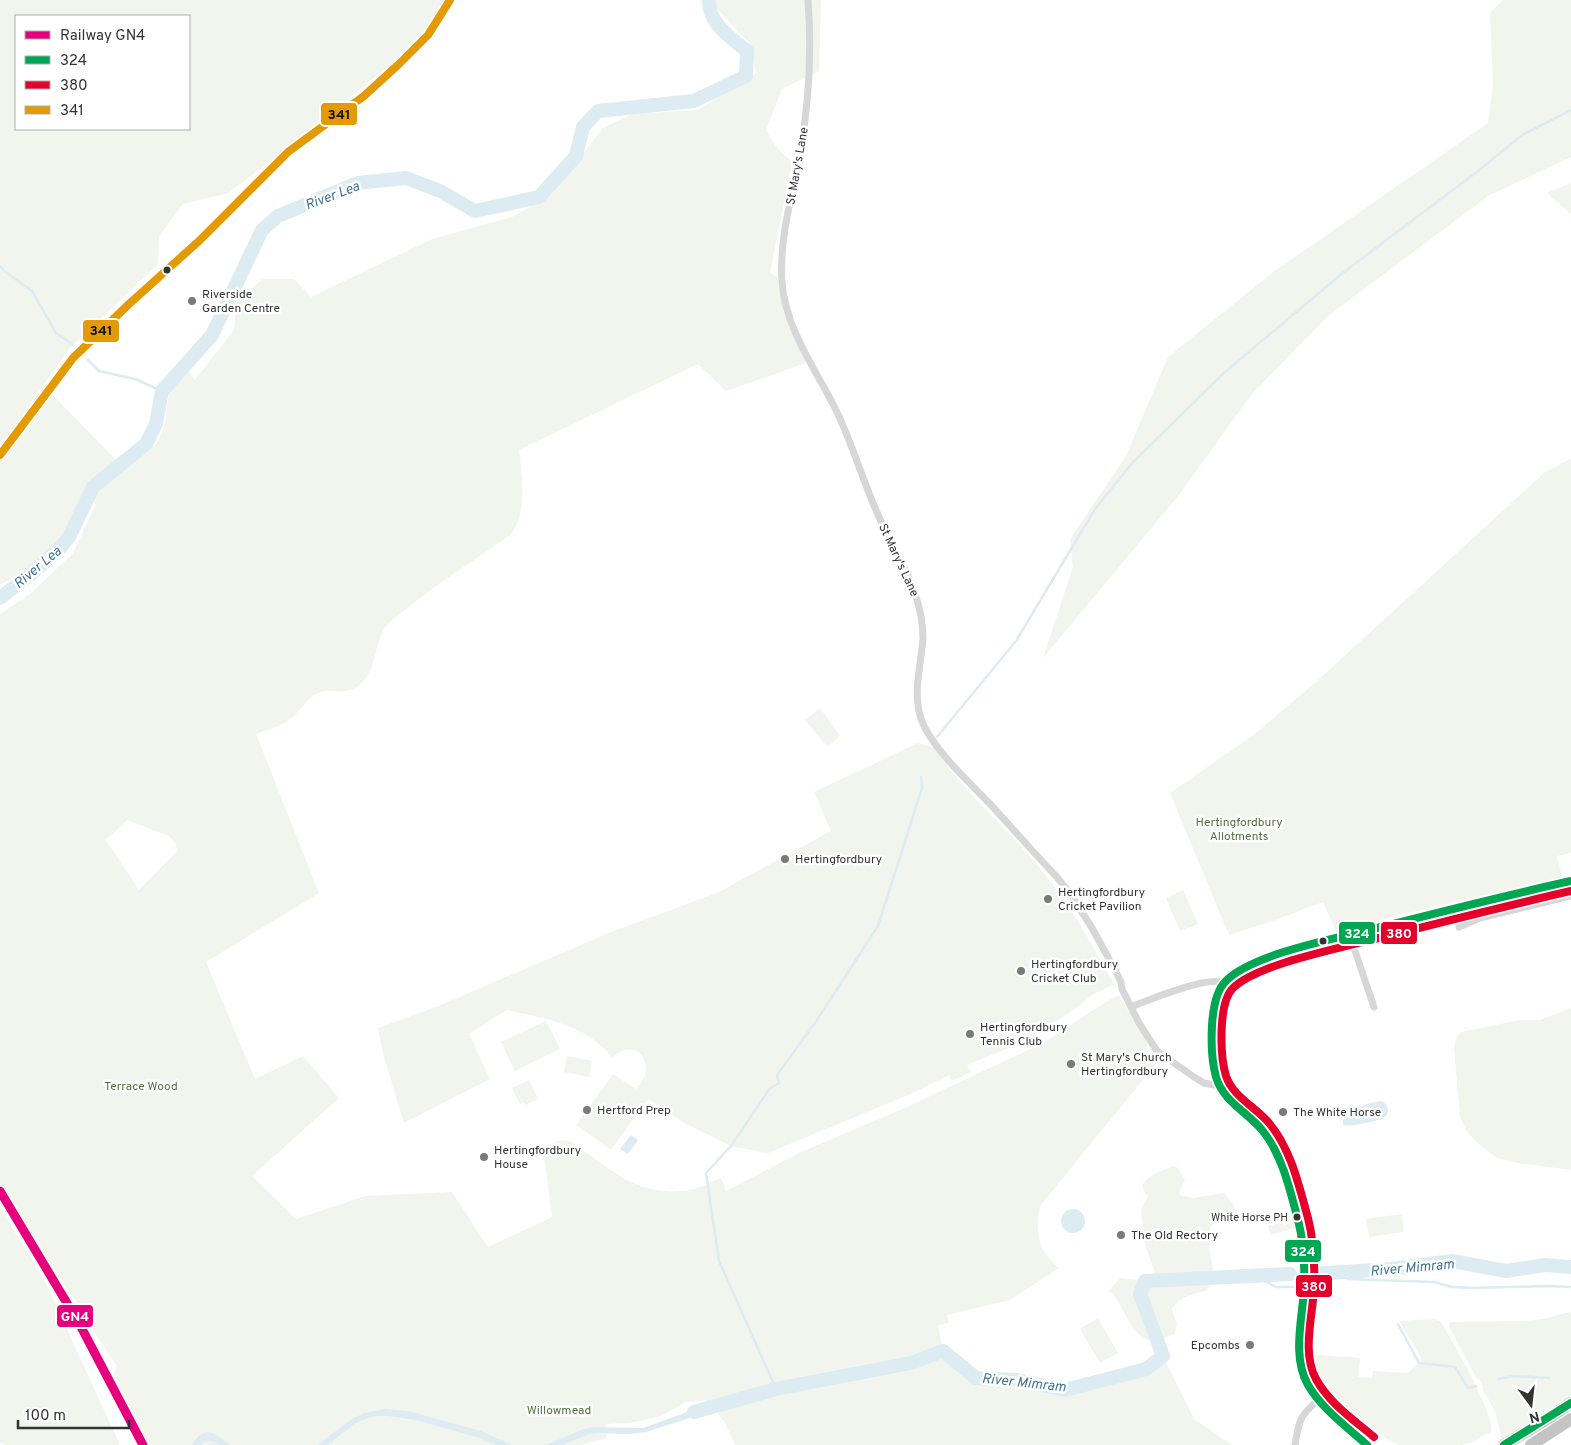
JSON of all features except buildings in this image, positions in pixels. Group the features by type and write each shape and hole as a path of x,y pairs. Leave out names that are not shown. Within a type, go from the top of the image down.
{"highway":[{"path":"1507,1443 1571,1403"},
{"path":"1531,1445 1571,1419"}],"main road":[{"path":"0,455 51,385 74,358 129,304 200,241 288,152 364,96 417,47 437,23 450,0"}],"street":[{"name":"St Mary's Lane","path":"808,0 810,23 808,96 800,152 784,236 782,270 784,300 796,334 844,429 878,517 906,570 915,594 922,621 923,639 917,682 919,710 924,725 949,761 1056,876 1071,895 1114,968 1131,1007 1157,1051 1204,1083 1219,1086"},
{"path":"1367,1445 1319,1399 1304,1379 1300,1363 1305,1270 1304,1246 1299,1223 1285,1180 1268,1138 1231,1102 1219,1086 1214,1068 1212,1029 1219,992 1224,983 1239,972 1267,959 1316,944 1496,898 1571,882"},
{"path":"1460,927 1480,918 1571,896"},
{"path":"1351,935 1374,1007"},
{"path":"1131,1007 1195,986 1219,980 1224,983"},
{"path":"1295,1445 1299,1422 1304,1413 1319,1399"}],"green space":[{"path":"0,0 445,0 431,24 405,53 272,160 228,193 183,204 159,236 158,264 69,349 0,447"},
{"path":"709,0 821,0 819,71 782,89 766,130 777,148 792,162 770,273 777,277 784,312 806,363 726,391 698,364 519,450 522,506 516,527 510,535 434,587 389,622 379,640 369,673 358,686 343,691 323,691 318,693 310,698 287,722 256,734 319,893 206,962 255,1079 303,1056 339,1098 252,1176 296,1219 365,1196 452,1192 488,1247 552,1217 543,1148 561,1140 570,1141 610,1170 646,1188 659,1191 689,1190 721,1178 726,1191 801,1152 900,1110 1041,1044 1119,995 1147,1042 1146,1052 1148,1059 1155,1065 1040,1206 1039,1240 1046,1255 1059,1268 1010,1300 947,1315 949,1323 938,1325 943,1351 976,1378 1014,1380 1065,1390 1146,1369 1163,1356 1194,1419 1232,1445 735,1445 724,1421 706,1400 686,1402 661,1416 630,1423 605,1424 606,1439 582,1445 201,1445 206,1441 196,1438 192,1445 149,1445 113,1375 117,1366 86,1320 76,1301 53,1271 0,1183 0,614 30,594 73,553 96,504 92,501 97,490 107,480 153,447 162,433 172,387 188,370 195,380 234,330 237,301 263,279 294,279 311,297 432,239 512,217 543,199 581,157 603,128 632,114 698,110 756,73 750,44","holes":["127,820 169,836 175,843 177,851 139,890 106,840"]},
{"path":"1503,0 1571,0 1571,157 1488,196 1328,316 1252,394 1178,496 1043,658 1073,567 1070,539 1126,456 1168,357 1272,273 1488,123 1493,85 1490,13"},
{"path":"1571,183 1571,214 1547,193"},
{"path":"52,394 117,461 87,486 79,500 69,526 56,545 24,571 0,585 0,460"},
{"name":"Hertingfordbury Allotments","path":"1571,459 1571,853 1557,856 1562,877 1336,932 1323,902 1229,935 1170,793 1255,734 1317,681 1545,472"},
{"path":"820,708 840,736 830,745 826,745 805,720"},
{"path":"918,743 935,748 976,800 1036,864 1073,914 1115,984 1094,994 1068,1014 1018,1044 967,1065 971,1072 952,1081 949,1075 913,1093 768,1153 731,1146 684,1123 648,1099 611,1150 576,1125 613,1074 636,1089 645,1076 644,1059 638,1052 633,1050 620,1052 612,1058 602,1047 578,1030 536,1016 507,1010 469,1034 490,1079 404,1123 383,1054 378,1028 436,1007 611,932 717,893 831,831 814,792"},
{"path":"1183,890 1198,924 1180,931 1166,898"},
{"path":"1571,1008 1571,1170 1518,1163 1497,1158 1467,1132 1460,1117 1454,1048 1456,1038 1461,1032 1520,1020 1540,1020"},
{"path":"546,1021 560,1049 515,1071 501,1042"},
{"path":"567,1056 592,1061 589,1077 564,1072"},
{"path":"529,1080 538,1099 526,1105 524,1102 520,1104 512,1088"},
{"path":"1174,1166 1178,1168 1185,1180 1179,1193 1181,1196 1194,1198 1224,1193 1233,1203 1237,1215 1232,1222 1216,1221 1210,1228 1211,1239 1209,1248 1214,1275 1207,1290 1179,1301 1172,1309 1177,1325 1174,1334 1154,1342 1137,1333 1109,1290 1120,1278 1137,1280 1155,1273 1145,1245 1141,1210 1148,1196 1142,1185 1152,1175"},
{"path":"0,1208 43,1277 120,1445 5,1445 0,1443"},
{"path":"1402,1214 1404,1232 1369,1237 1366,1219"},
{"path":"1283,1222 1284,1225 1293,1223 1295,1228 1271,1235 1268,1226"},
{"path":"1571,1312 1571,1397 1507,1438 1501,1438 1492,1407 1482,1390 1480,1380 1477,1379 1449,1326 1450,1322 1526,1321"},
{"path":"1098,1318 1118,1353 1100,1363 1080,1329"},
{"path":"1434,1319 1441,1322 1472,1377 1486,1409 1491,1432 1472,1442 1462,1445 1399,1445 1377,1432 1351,1410 1326,1385 1309,1363 1308,1354 1360,1358 1358,1377 1372,1378 1373,1371 1408,1373 1422,1359 1399,1321"}],"shaded area":[{"path":"1380,1101 1384,1102 1388,1108 1386,1116 1383,1118 1366,1123 1343,1125 1343,1120 1354,1110"},
{"path":"631,1135 638,1140 628,1154 620,1149"},
{"path":"1073,1209 1081,1213 1085,1221 1081,1229 1073,1233 1065,1229 1061,1221 1065,1213"},
{"path":"709,1404 715,1410 646,1432 589,1434 562,1445 546,1445 593,1427 643,1428"},
{"path":"385,1409 408,1411 481,1431 513,1445 497,1445 480,1438 416,1420 376,1416 354,1424 328,1445 317,1445 352,1419 364,1413"},
{"path":"208,1432 213,1433 231,1445 206,1441 201,1445 192,1445 198,1436"}],"waterway":[{"name":"River Lea","path":"0,598 60,548 69,537 93,487 146,444 156,424 162,391 212,335 262,230 278,216 358,183 406,178 440,191 475,211 539,197 576,156 583,127 598,111 694,101 746,76 747,51 716,23 712,16 709,0"},
{"path":"937,737 1016,641 1095,509 1133,462 1226,371 1344,272 1478,171 1522,135 1571,110"},
{"path":"0,266 32,291 56,333 72,344"},
{"path":"88,360 99,371 135,379 162,391"},
{"path":"776,1389 719,1261 706,1173 731,1146 770,1088 779,1083 777,1075 817,1020 878,926 922,788 921,777"},
{"name":"River Mimram","path":"1312,1274 1391,1269 1452,1261 1506,1271 1545,1265 1571,1267"},
{"name":"River Mimram","path":"694,1412 776,1389 911,1363 943,1351 976,1378 1018,1380 1065,1390 1146,1369 1163,1356 1140,1294 1145,1281 1290,1274"},
{"path":"1256,1276 1276,1287 1295,1287"},
{"path":"1348,1279 1434,1282 1452,1287 1474,1288 1571,1287"},
{"path":"1398,1324 1419,1363 1455,1367 1468,1388 1476,1386"},
{"path":"1498,1379 1514,1376 1549,1378"}],"rail line":[{"name":"GN4","path":"0,1191 80,1325 143,1445"}],"transit line":[{"name":"341","path":"0,455 73,358 199,241 288,152 364,96 399,64 428,35 450,0"},
{"name":"324","path":"1367,1445 1320,1402 1303,1374 1299,1351 1304,1290 1302,1237 1288,1185 1275,1150 1262,1130 1224,1093 1216,1077 1212,1055 1212,1028 1213,1014 1219,990 1237,972 1272,956 1293,949 1571,881"},
{"name":"380","path":"1374,1437 1342,1411 1328,1396 1321,1388 1312,1369 1309,1347 1314,1272 1313,1245 1308,1218 1289,1156 1277,1133 1264,1117 1239,1096 1226,1076 1222,1056 1222,1030 1228,995 1233,988 1259,972 1294,960 1571,891"},
{"name":"324","path":"1504,1445 1571,1403"}],"place":[{"name":"Riverside Garden Centre","path":"192,301"},
{"name":"Hertingfordbury","path":"785,859"},
{"name":"Hertingfordbury Cricket Pavilion","path":"1048,899"},
{"name":"Hertingfordbury Cricket Club","path":"1021,971"},
{"name":"Hertingfordbury Tennis Club","path":"970,1034"},
{"name":"St Mary's Church Hertingfordbury","path":"1071,1064"},
{"name":"Hertford Prep","path":"587,1110"},
{"name":"The White Horse","path":"1283,1112"},
{"name":"Hertingfordbury House","path":"484,1157"},
{"name":"White Horse PH","path":"1297,1217"},
{"name":"The Old Rectory","path":"1121,1235"},
{"name":"Epcombs","path":"1250,1345"}],"park label":[{"name":"Terrace Wood","path":"141,1086"},
{"name":"Willowmead","path":"559,1410"}]}
